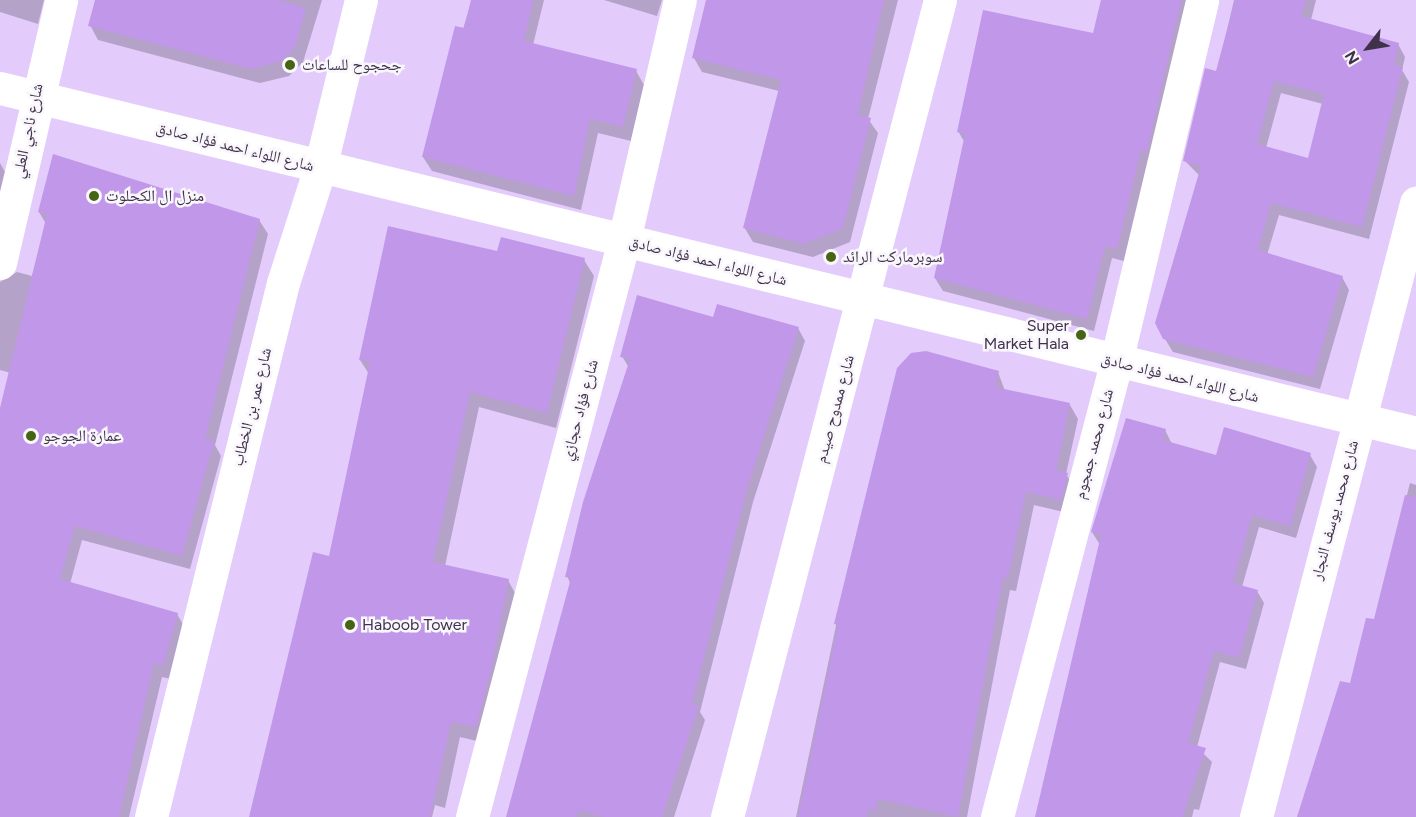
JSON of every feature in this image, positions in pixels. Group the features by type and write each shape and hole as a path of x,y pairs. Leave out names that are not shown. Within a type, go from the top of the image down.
{"street":[{"name":"شارع ناجي العلي","path":"0,263 35,97 61,0"},
{"name":"شارع عمر بن الخطاب","path":"151,817 283,283 320,168 361,0"},
{"name":"شارع فؤاد حجازي","path":"472,817 624,240 680,0"},
{"name":"شارع ممدوح صيدم","path":"727,817 940,0"},
{"name":"شارع محمد جمجوم","path":"997,817 1116,362 1202,0"},
{"name":"شارع اللواء احمد فؤاد صادق","path":"0,88 320,168 624,240 863,302 1416,433"},
{"name":"شارع محمد يوسف النجار","path":"1256,817 1416,203"}],"building":[{"path":"95,0 278,0 306,8 295,47 281,61 251,69 88,26"},
{"path":"471,0 533,0 524,41 637,69 623,127 590,119 574,196 422,157 455,26 464,28"},
{"path":"706,0 884,0 858,115 871,118 843,228 804,244 743,228 781,80 692,58"},
{"path":"1101,0 1181,0 1147,151 1141,150 1117,249 1105,246 1087,319 934,278 965,134 957,132 983,10 1093,33"},
{"path":"1235,0 1306,0 1301,16 1399,43 1394,65 1403,67 1362,227 1271,203 1258,250 1343,276 1313,377 1163,339 1155,323 1201,166 1183,161 1205,68 1216,71","holes":["1274,81 1324,94 1308,158 1257,144"]},
{"path":"53,154 260,219 205,439 214,441 182,556 75,526 60,579 178,613 163,666 154,663 119,817 0,817 0,408 47,214 38,212"},
{"path":"388,226 497,251 501,237 585,258 547,413 470,392 433,562 509,579 490,674 476,727 451,722 430,817 249,817 313,552 329,556 370,362 359,360"},
{"path":"637,295 713,317 717,304 799,327 747,489 692,704 699,706 662,817 604,817 579,810 577,817 506,817 571,578 565,577 583,502 630,359 620,357"},
{"path":"926,351 999,371 995,387 1070,403 1056,470 1068,473 1061,500 1026,492 1008,578 1003,577 958,817 878,799 876,811 868,809 867,817 798,817 838,625 834,624 897,368 911,353"},
{"path":"1126,418 1166,429 1163,440 1216,455 1224,427 1311,453 1290,526 1252,515 1233,583 1258,590 1239,658 1214,651 1188,743 1206,748 1182,817 1035,817 1101,535 1091,532"},
{"path":"1405,495 1416,497 1416,817 1297,817 1340,681 1350,683 1366,618 1374,619"}],"place":[{"name":"جحجوح للساعات","path":"290,65"},
{"name":"منزل ال الكحلوت","path":"94,196"},
{"name":"سوبرماركت الرائد","path":"831,257"},
{"name":"Super Market Hala","path":"1081,335"},
{"name":"عمارة الجوجو","path":"31,436"},
{"name":"Haboob Tower","path":"350,625"}]}
